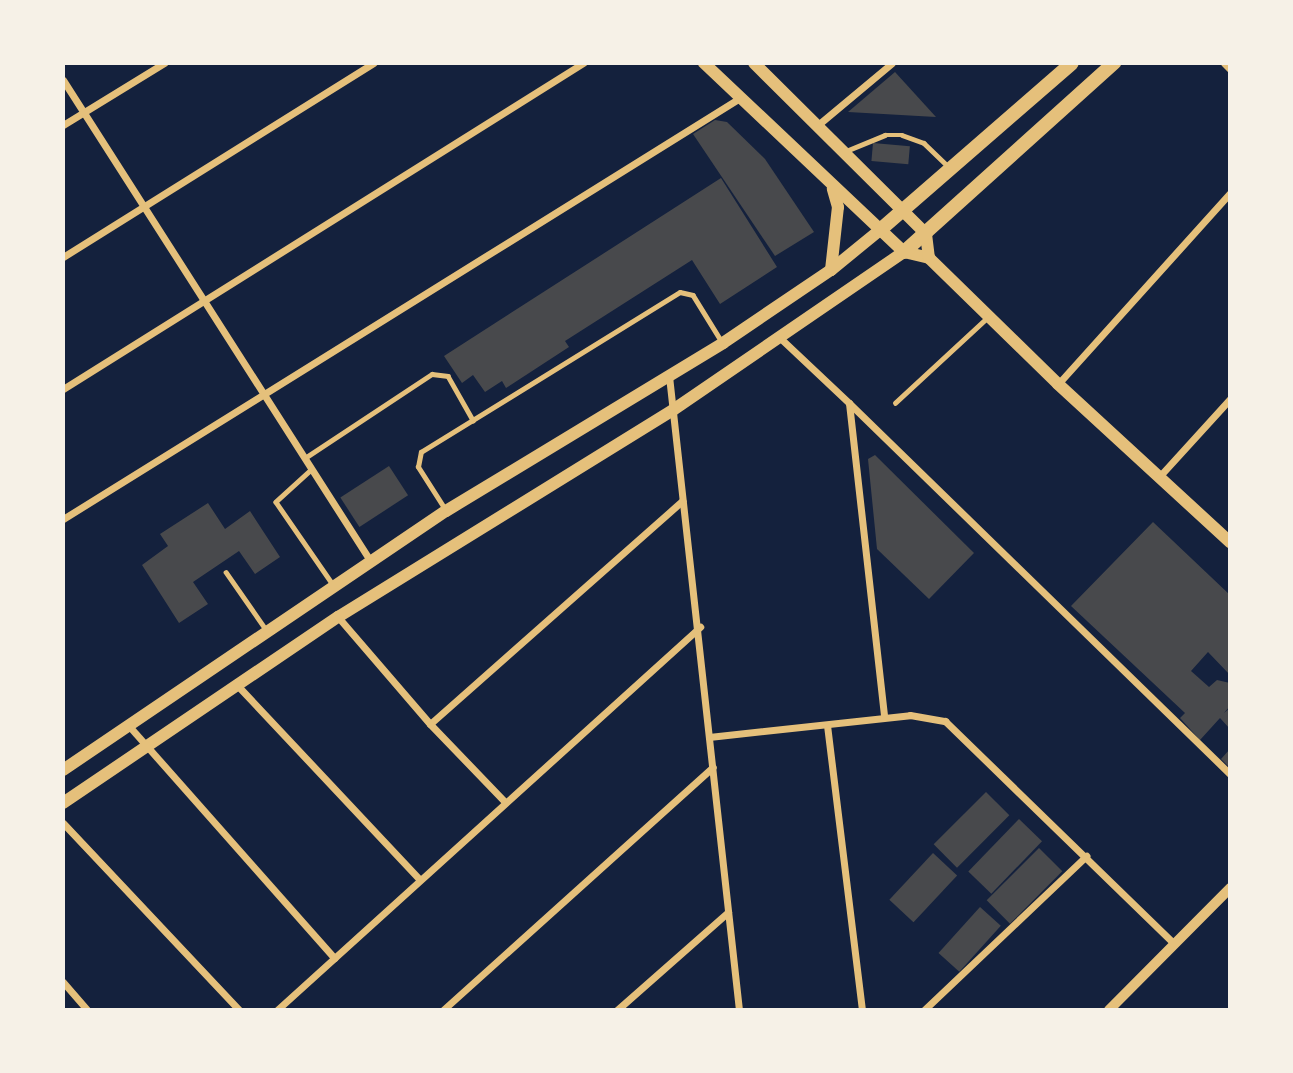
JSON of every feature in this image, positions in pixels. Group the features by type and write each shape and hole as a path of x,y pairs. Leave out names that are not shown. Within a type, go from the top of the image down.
{"main road":[{"path":"704,63 833,188 904,252 929,258 1058,384 1230,542"},
{"path":"754,63 819,124 926,234 929,258"},
{"path":"63,770 446,511 723,343 831,270 1072,63"},
{"path":"63,803 338,617 673,410 904,252 1115,63"},
{"path":"831,270 838,207 833,188"}],"street":[{"path":"63,125 164,63"},
{"path":"63,257 373,63"},
{"path":"63,389 583,63"},
{"path":"819,124 892,63"},
{"path":"1224,63 1230,69"},
{"path":"63,80 86,111 142,208 371,562"},
{"path":"63,519 260,393 740,98"},
{"path":"1058,384 1230,193"},
{"path":"778,337 849,402 1230,774"},
{"path":"669,376 682,501 700,627 709,737 739,1010"},
{"path":"1158,478 1230,399"},
{"path":"849,402 884,717"},
{"path":"430,724 682,501"},
{"path":"338,617 430,724 504,801"},
{"path":"277,1010 504,801 700,627"},
{"path":"237,685 420,880"},
{"path":"709,737 884,717 930,716 945,721 1174,944"},
{"path":"827,725 862,1010"},
{"path":"129,726 334,958"},
{"path":"443,1010 713,767"},
{"path":"63,823 239,1010"},
{"path":"924,1010 1086,856"},
{"path":"1109,1010 1230,888"},
{"path":"617,1010 728,912"},
{"path":"63,982 87,1010"}],"lane":[{"path":"846,151 885,135 902,135 924,143 950,169"},
{"path":"446,511 418,467 417,457 680,292 693,295 723,343"},
{"path":"895,403 989,317"},
{"path":"303,459 432,374 448,376 473,420"},
{"path":"310,471 276,502 335,586"},
{"path":"226,572 268,631"}],"building":[{"path":"895,72 936,117 848,112"},
{"path":"715,120 727,122 765,159 814,232 775,256 693,134"},
{"path":"873,143 910,146 908,164 871,161"},
{"path":"721,178 777,267 720,304 692,260 565,341 569,347 506,388 502,381 485,392 473,375 462,383 444,356"},
{"path":"875,455 974,553 929,599 877,549 868,459"},
{"path":"389,466 408,495 359,527 340,498"},
{"path":"208,503 225,529 250,511 280,557 255,574 239,551 193,582 208,604 179,623 142,565 168,546 160,534"},
{"path":"1153,522 1230,595 1230,675 1208,652 1191,671 1209,687 1217,680 1230,683 1230,706 1224,713 1230,708 1230,729 1220,718 1200,740 1180,718 1185,713 1071,606"},
{"path":"1230,749 1230,768 1221,759"},
{"path":"986,792 1009,815 957,868 934,844"},
{"path":"1019,819 1042,841 991,894 968,872"},
{"path":"1039,848 1062,871 1010,924 987,900"},
{"path":"933,853 957,876 913,922 889,900"},
{"path":"980,907 1001,926 959,972 939,953"}]}
